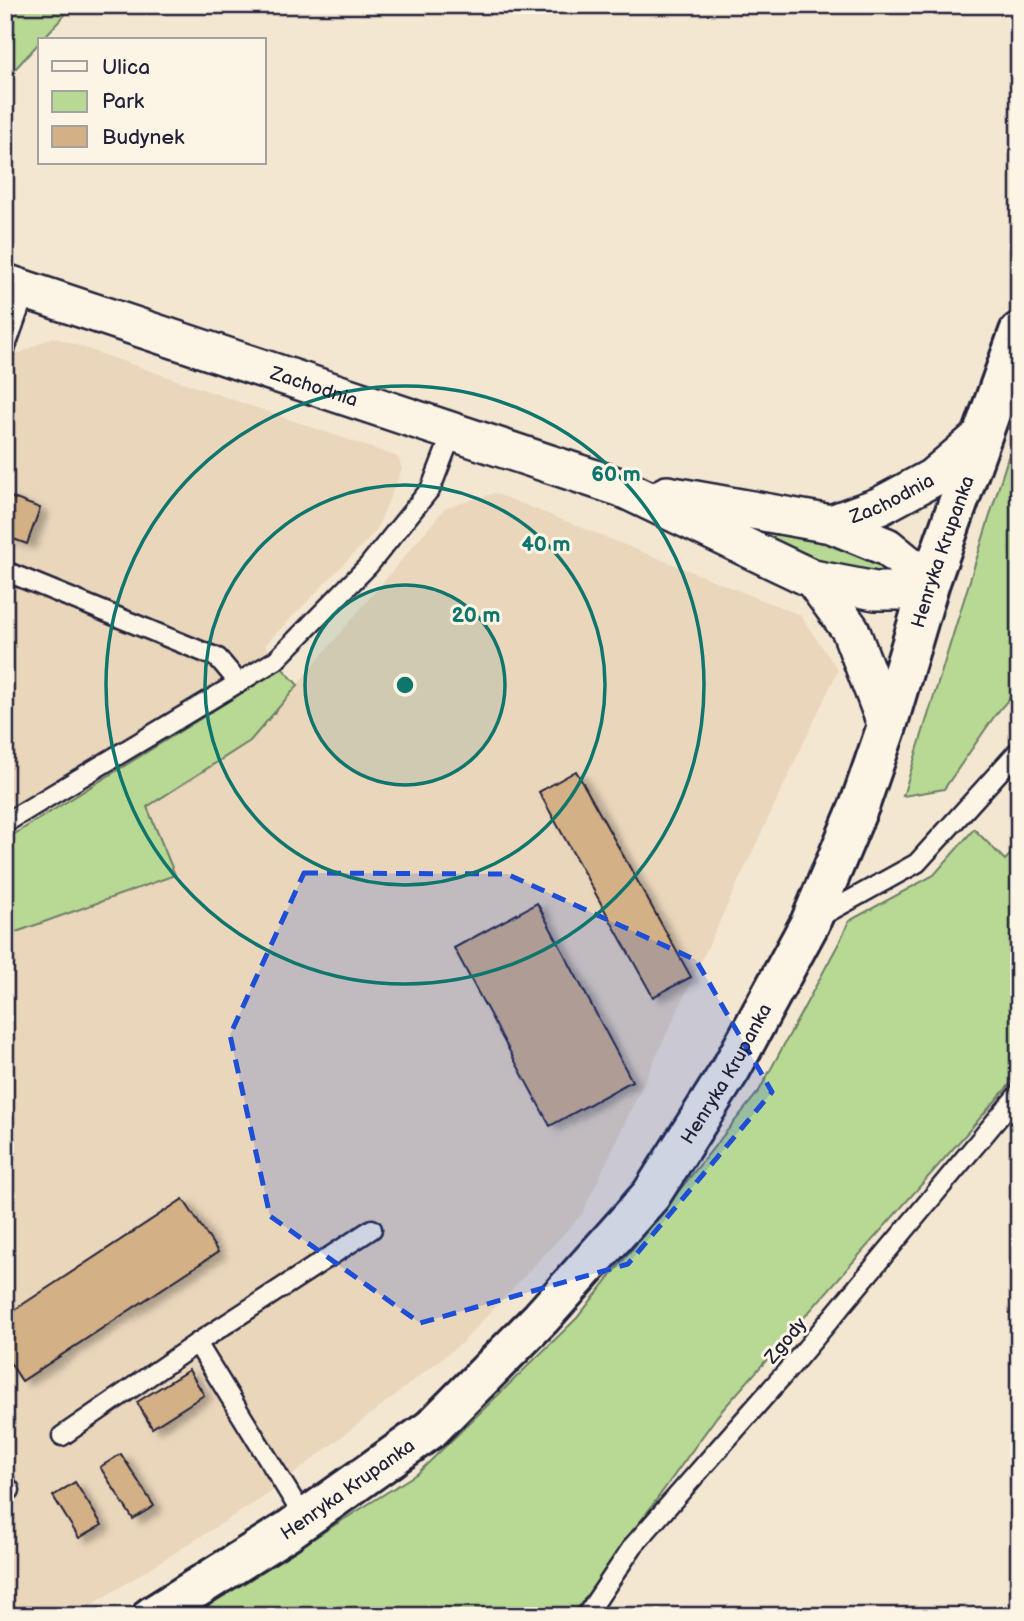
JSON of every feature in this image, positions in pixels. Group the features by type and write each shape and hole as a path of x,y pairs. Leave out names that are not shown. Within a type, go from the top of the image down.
{"main road":[{"name":"Henryka Krupanka","path":"152,1616 305,1519 430,1429 541,1318 651,1195 731,1069 810,923 860,804 887,726 930,582 979,438 1019,332"}],"street":[{"name":"Zachodnia","path":"16,286 622,488 813,579 875,591 901,591 930,582"},
{"name":"Zachodnia","path":"831,524 880,506 932,478 979,438"},
{"name":"Zachodnia","path":"622,488 831,524 887,547 930,582"},
{"name":"Zachodnia","path":"813,579 850,629 887,726"}],"lane":[{"path":"5,349 16,286"},
{"path":"5,823 276,660 368,566 431,488 453,431"},
{"path":"5,571 218,658 239,683"},
{"path":"810,923 917,863 1019,750"},
{"name":"Zgody","path":"586,1616 633,1546 794,1363 1019,1093"},
{"path":"62,1436 372,1228"},
{"path":"197,1343 305,1519"},
{"path":"5,1483 10,1490 5,1493"}],"highlighted area":[{"path":"304,873 507,874 696,960 772,1092 628,1264 420,1323 270,1216 230,1035"}],"shaded area":[{"path":"53,337 398,457 402,469 376,531 265,645 282,668 5,840 5,347 20,353"},
{"path":"495,493 800,615 838,670 582,1214 463,1342 267,1495 74,1616 5,1616 5,936 174,875 147,807 250,741 445,508"}],"green space":[{"path":"5,5 74,5 44,38 38,38 38,44 5,80"},
{"path":"1019,422 1019,687 996,714 944,789 903,796"},
{"path":"704,510 880,555 898,572 868,580 706,516"},
{"path":"282,668 298,685 250,741 147,807 175,875 5,936 5,840"},
{"path":"974,829 1005,860 1019,845 1019,1074 718,1415 572,1616 189,1616 418,1473 577,1318 759,1091 849,921 934,875"}],"building":[{"path":"5,495 40,508 27,544 5,536"},
{"path":"576,771 691,977 653,997 539,792"},
{"path":"537,903 632,1081 550,1126 454,948"},
{"path":"183,1199 218,1252 22,1381 5,1355 5,1316"},
{"path":"189,1370 204,1395 152,1428 137,1402"},
{"path":"121,1454 154,1506 133,1519 100,1467"},
{"path":"75,1482 102,1525 79,1538 53,1496"}]}
